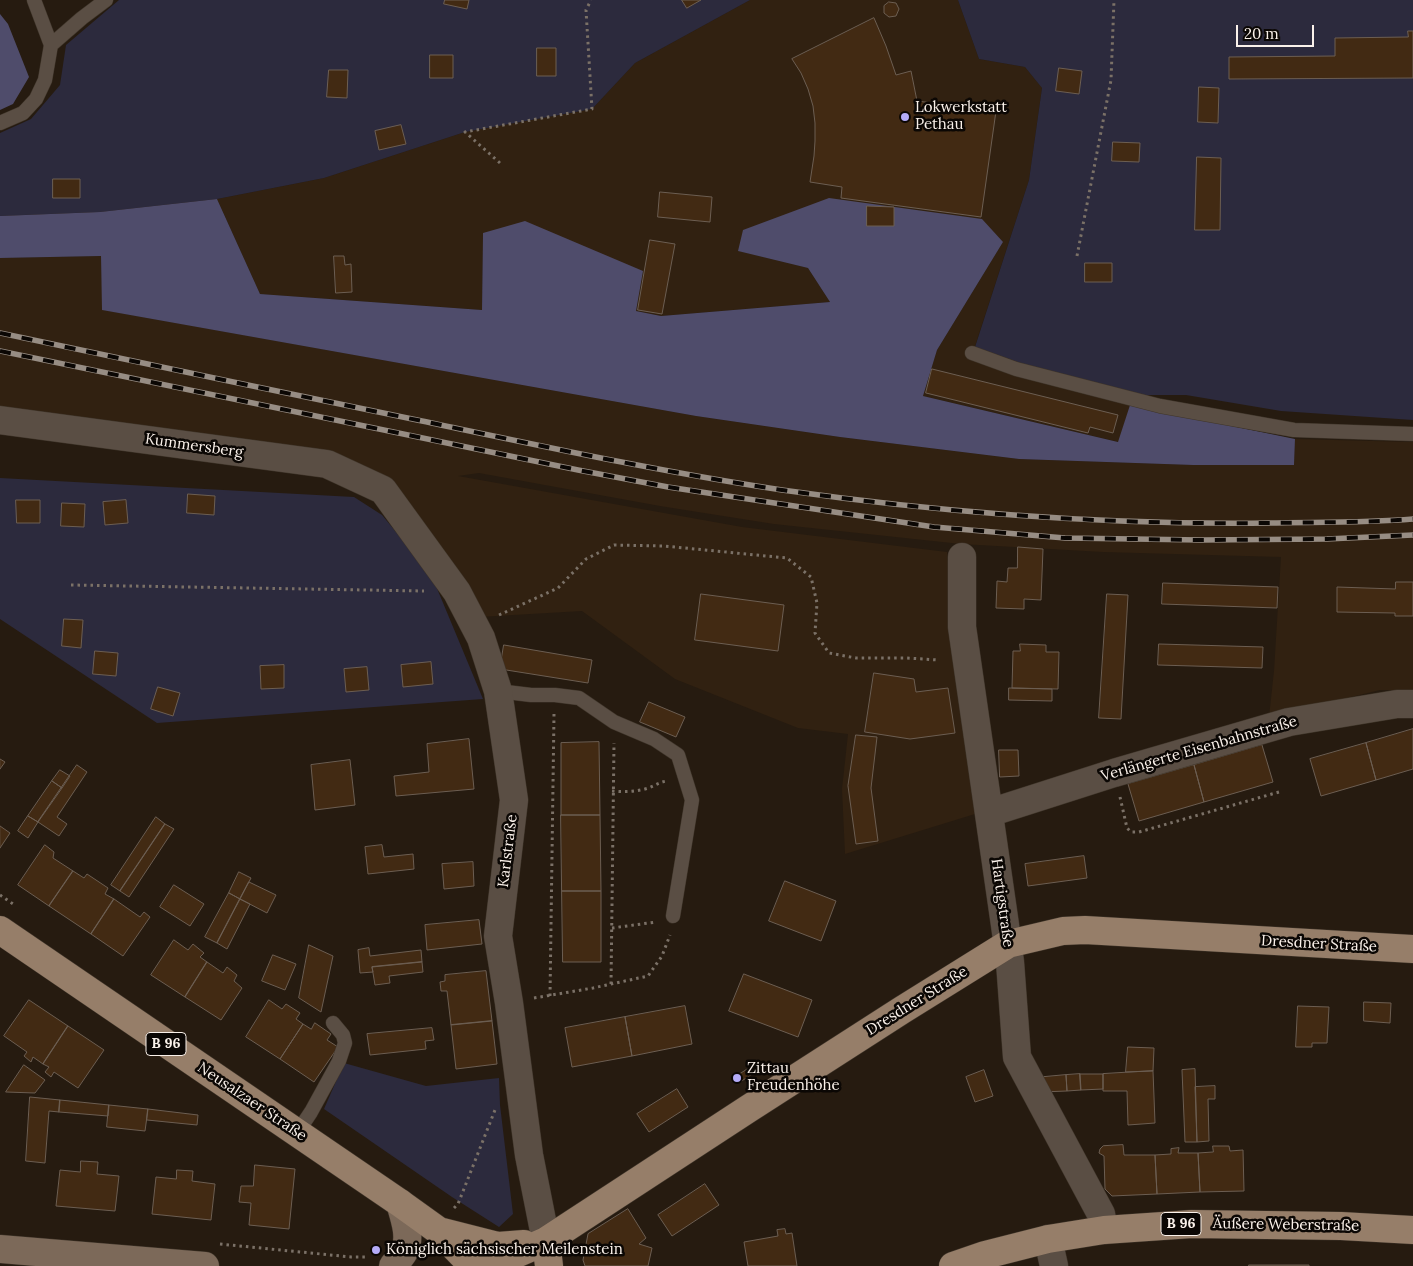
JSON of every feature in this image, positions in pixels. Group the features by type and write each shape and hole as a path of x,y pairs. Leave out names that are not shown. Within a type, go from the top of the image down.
{"main road":[{"name":"Neusalzaer Straße","path":"0,930 400,1203 439,1231 473,1266"},
{"name":"Dresdner Straße","path":"479,1266 516,1254 547,1253 748,1108 1008,944 1063,931 1085,930 1413,949"},
{"path":"393,1266 402,1256 407,1242 405,1222 400,1203"},
{"name":"Äußere Weberstraße","path":"953,1266 985,1255 1048,1240 1104,1230 1192,1224 1341,1226 1413,1230"},
{"path":"439,1231 498,1246 523,1245 547,1253"},
{"path":"0,1249 205,1266"}],"street":[{"name":"Kummersberg","path":"0,420 327,464 383,490"},
{"name":"Karlstraße","path":"383,490 457,592 481,638 498,691 514,800 498,936 509,1002 529,1156 547,1253"},
{"name":"Hartigstraße","path":"962,557 962,627 1008,944 1016,1057 1101,1214 1104,1230"},
{"name":"Verlängerte Eisenbahnstraße","path":"989,814 1114,772 1289,722 1397,704 1413,704"},
{"path":"1048,1240 1054,1266"}],"lane":[{"path":"0,123 23,113 36,99 45,80 52,45 34,0"},
{"path":"52,45 82,18 106,0"},
{"path":"972,353 1016,369 1160,406 1294,430 1413,434"},
{"path":"498,691 578,698 614,722 654,738 678,755 692,800 673,916"},
{"path":"297,1133 311,1112 339,1061 345,1043 344,1035 333,1023"}],"path":[{"path":"500,164 465,132 592,109 586,10 591,0"},
{"path":"1077,256 1111,80 1114,0"},
{"path":"476,627 558,588 586,559 614,545 664,546 787,558 811,577 817,603 815,633 829,653 856,658 906,658 968,662"},
{"path":"71,585 457,592"},
{"path":"550,996 554,695"},
{"path":"611,984 614,722"},
{"path":"1114,772 1127,828 1131,832 1139,832 1278,792"},
{"path":"612,792 645,789 660,782 686,778"},
{"path":"509,1002 550,996 648,976 662,956 671,932 673,916 657,922 612,928"},
{"path":"454,1208 458,1204 498,1101 522,1096"}],"shaded area":[{"path":"119,0 750,0 635,63 592,109 465,132 324,178 217,199 100,212 0,216 0,133 31,119 60,85 66,45"},
{"path":"750,0 958,0 979,59 1025,67 1042,88 1029,180 975,346 1130,405 1119,442 923,396 937,350 1003,242 739,251 808,268 830,302 661,316 636,311 483,233 482,310 260,294 217,199 324,178 465,132 592,109 635,63"},
{"path":"958,0 1413,0 1413,420 1281,411 1186,395 1136,395 1071,381 975,347 1029,180 1042,88 1025,67 979,59"},
{"path":"0,14 8,24 29,77 13,104 0,110"},
{"path":"829,198 982,219 1003,242 937,350 923,396 1118,442 1130,405 1295,439 1294,465 1193,465 1019,459 840,437 696,416 102,310 101,256 0,258 0,216 100,212 217,199 260,294 482,310 483,233 525,221 643,271 636,311 661,316 830,302 808,268 738,251 743,230"},
{"path":"101,256 103,310 696,416 840,437 1019,459 1193,465 1294,465 1295,439 1413,442 1413,690 1380,690 1269,717 1274,671 1281,557 1103,552 961,544 774,524 660,506 479,473 458,476 742,527 947,552 975,814 845,854 842,789 848,734 798,728 675,679 582,611 479,617 390,487 0,412 0,258"},
{"path":"0,478 354,497 382,515 431,574 483,699 157,723 0,619"},
{"path":"344,1063 426,1086 499,1078 500,1105 513,1214 499,1227 324,1109"}],"building":[{"path":"445,0 469,0 467,9 444,4"},
{"path":"682,0 701,0 687,8"},
{"path":"889,2 896,3 899,9 896,16 889,17 884,13 884,6"},
{"name":"Lokwerkstatt Pethau","path":"874,18 896,75 911,71 917,101 996,111 981,217 841,198 842,187 810,182 815,141 813,106 801,73 792,59"},
{"path":"1408,31 1413,31 1413,78 1229,79 1229,57 1335,56 1335,38 1408,37"},
{"path":"537,48 556,48 556,76 537,76"},
{"path":"430,55 453,55 453,78 430,78"},
{"path":"1059,68 1082,71 1079,94 1056,91"},
{"path":"329,70 348,70 347,98 327,97"},
{"path":"1199,87 1219,88 1218,123 1198,122"},
{"path":"401,125 406,144 379,150 375,131"},
{"path":"1113,142 1140,143 1139,162 1112,161"},
{"path":"1197,157 1221,158 1220,230 1195,230"},
{"path":"53,179 80,179 80,198 53,198"},
{"path":"660,192 712,197 710,222 658,217"},
{"path":"867,206 894,207 894,226 867,226"},
{"path":"650,240 675,244 662,314 638,310"},
{"path":"334,256 344,256 345,265 351,264 352,292 336,293"},
{"path":"1085,263 1112,263 1112,282 1085,282"},
{"path":"932,369 1118,415 1113,433 1090,427 1088,433 926,393"},
{"path":"188,494 215,496 214,515 187,513"},
{"path":"16,500 40,500 40,523 17,523"},
{"path":"126,500 128,523 105,525 103,502"},
{"path":"62,503 85,504 84,527 61,526"},
{"path":"1018,547 1043,549 1041,600 1024,599 1024,609 996,608 997,581 1007,582 1008,568 1017,568"},
{"path":"1396,582 1413,582 1413,616 1395,616 1395,613 1337,612 1337,587 1395,589"},
{"path":"1163,583 1278,587 1277,608 1162,604"},
{"path":"701,594 784,605 778,651 695,640"},
{"path":"1107,594 1128,595 1121,719 1099,718"},
{"path":"64,619 83,620 81,648 62,646"},
{"path":"1020,644 1046,645 1046,652 1059,652 1058,689 1012,688 1013,651 1020,651"},
{"path":"1159,644 1263,647 1262,668 1158,665"},
{"path":"504,645 592,660 588,683 500,669"},
{"path":"95,651 118,653 116,676 93,674"},
{"path":"431,662 433,684 403,687 401,665"},
{"path":"284,665 284,688 261,689 260,666"},
{"path":"367,667 369,690 346,692 344,669"},
{"path":"874,673 914,679 916,692 948,688 955,733 910,739 865,732"},
{"path":"158,687 180,693 173,716 151,709"},
{"path":"1009,688 1052,689 1052,701 1009,700"},
{"path":"649,702 685,717 676,737 640,722"},
{"path":"1413,729 1413,769 1376,780 1366,743"},
{"path":"856,735 877,737 871,788 878,841 856,844 848,786"},
{"path":"469,739 474,789 396,796 394,776 429,772 427,744"},
{"path":"599,742 600,815 561,815 561,743"},
{"path":"1366,743 1376,780 1321,796 1310,759"},
{"path":"1262,745 1273,782 1204,802 1194,765"},
{"path":"999,750 1018,750 1019,776 1000,777"},
{"path":"0,759 5,762 0,769"},
{"path":"350,760 355,805 315,810 311,765"},
{"path":"77,765 87,772 57,817 67,824 59,836 38,822"},
{"path":"1194,765 1204,802 1139,821 1128,784"},
{"path":"60,770 70,776 62,788 52,781"},
{"path":"52,781 62,788 38,822 28,816"},
{"path":"561,815 600,815 601,891 562,891"},
{"path":"28,816 38,822 28,838 18,831"},
{"path":"156,817 165,824 120,891 111,885"},
{"path":"165,824 174,829 129,897 120,891"},
{"path":"0,826 10,833 0,848"},
{"path":"45,845 54,852 53,858 73,871 49,906 18,885"},
{"path":"382,845 384,857 413,854 414,869 368,874 365,847"},
{"path":"1084,856 1087,878 1028,886 1025,864"},
{"path":"473,862 474,886 444,889 442,864"},
{"path":"73,871 84,878 87,874 108,888 105,894 114,899 91,934 49,906"},
{"path":"239,872 251,878 240,899 229,893"},
{"path":"785,881 836,901 821,941 769,921"},
{"path":"249,882 276,895 267,913 240,899"},
{"path":"174,885 204,904 190,926 160,907"},
{"path":"562,891 601,891 601,962 563,962"},
{"path":"229,893 240,899 217,943 205,937"},
{"path":"114,899 140,917 144,912 150,917 123,956 91,934"},
{"path":"240,899 250,904 227,949 217,943"},
{"path":"479,920 482,944 427,950 425,925"},
{"path":"174,940 188,950 193,944 204,953 200,957 207,962 185,997 151,975"},
{"path":"309,945 333,956 321,1012 299,998"},
{"path":"369,948 370,956 421,950 422,962 372,967 373,972 360,973 358,950"},
{"path":"273,955 296,964 285,990 262,981"},
{"path":"207,962 223,973 227,967 237,975 234,981 242,988 221,1020 185,997"},
{"path":"422,962 423,972 389,976 390,983 375,985 372,967"},
{"path":"486,971 492,1021 451,1025 447,991 441,991 440,982 445,981 445,975"},
{"path":"744,974 812,1000 798,1037 729,1011"},
{"path":"29,1000 68,1026 43,1064 33,1057 31,1062 24,1056 27,1052 4,1036"},
{"path":"269,1000 282,1009 286,1004 300,1013 296,1019 303,1024 280,1059 246,1037"},
{"path":"1364,1002 1391,1003 1390,1023 1364,1021"},
{"path":"685,1006 692,1044 632,1056 625,1017"},
{"path":"1298,1006 1329,1007 1327,1043 1312,1043 1312,1047 1296,1047"},
{"path":"625,1017 632,1056 572,1067 565,1028"},
{"path":"492,1021 497,1064 456,1069 451,1025"},
{"path":"315,1023 331,1034 327,1040 338,1047 314,1082 280,1059 303,1024 311,1029"},
{"path":"68,1026 104,1050 78,1088 54,1072 51,1077 45,1072 49,1067 43,1064"},
{"path":"432,1028 434,1040 425,1041 426,1049 370,1055 367,1034"},
{"path":"1128,1047 1154,1048 1153,1071 1126,1072"},
{"path":"24,1065 45,1080 35,1093 6,1092"},
{"path":"751,1067 754,1073 740,1082 737,1076"},
{"path":"1195,1069 1197,1142 1185,1142 1182,1070"},
{"path":"984,1070 993,1096 975,1102 966,1077"},
{"path":"1153,1071 1155,1123 1128,1125 1127,1091 1103,1091 1103,1074"},
{"path":"1080,1074 1081,1090 1067,1091 1066,1075"},
{"path":"1080,1074 1103,1074 1103,1089 1081,1090"},
{"path":"1066,1075 1067,1091 1041,1092 1033,1078"},
{"path":"1215,1086 1215,1099 1208,1099 1209,1141 1197,1142 1195,1087"},
{"path":"677,1089 688,1107 649,1132 637,1114"},
{"path":"30,1097 60,1100 59,1112 49,1111 45,1163 26,1161"},
{"path":"60,1100 109,1105 108,1116 59,1112"},
{"path":"109,1105 148,1109 145,1131 107,1127"},
{"path":"148,1109 198,1115 197,1125 147,1120"},
{"path":"1123,1145 1124,1155 1155,1155 1157,1194 1112,1196 1105,1189 1104,1156 1099,1153 1100,1149 1103,1146"},
{"path":"1213,1146 1229,1146 1230,1151 1243,1150 1244,1191 1200,1192 1198,1153 1213,1152"},
{"path":"1179,1148 1178,1153 1198,1153 1200,1192 1157,1194 1155,1155 1171,1154 1171,1149"},
{"path":"81,1161 98,1162 97,1174 119,1176 115,1211 56,1206 60,1170 80,1172"},
{"path":"255,1165 295,1169 289,1229 249,1225 251,1203 239,1202 241,1186 253,1186"},
{"path":"177,1170 193,1171 192,1181 215,1184 211,1220 152,1214 156,1177 176,1179"},
{"path":"705,1184 719,1205 672,1236 658,1215"},
{"path":"628,1209 646,1238 639,1244 652,1248 648,1266 585,1266 583,1260 588,1234"},
{"path":"785,1229 786,1234 792,1233 797,1266 748,1266 744,1242 778,1236 777,1230"},
{"path":"1309,1265 1309,1266 1249,1266"}],"railway":[{"path":"0,333 602,458 782,490 964,511 1086,520 1269,523 1413,519"},
{"path":"0,351 668,487 934,527 1065,538 1327,539 1413,535"}],"place":[{"name":"Lokwerkstatt Pethau","path":"905,117"},
{"name":"Zittau Freudenhöhe","path":"737,1078"},
{"name":"Königlich sächsischer Meilenstein","path":"376,1250"}]}
